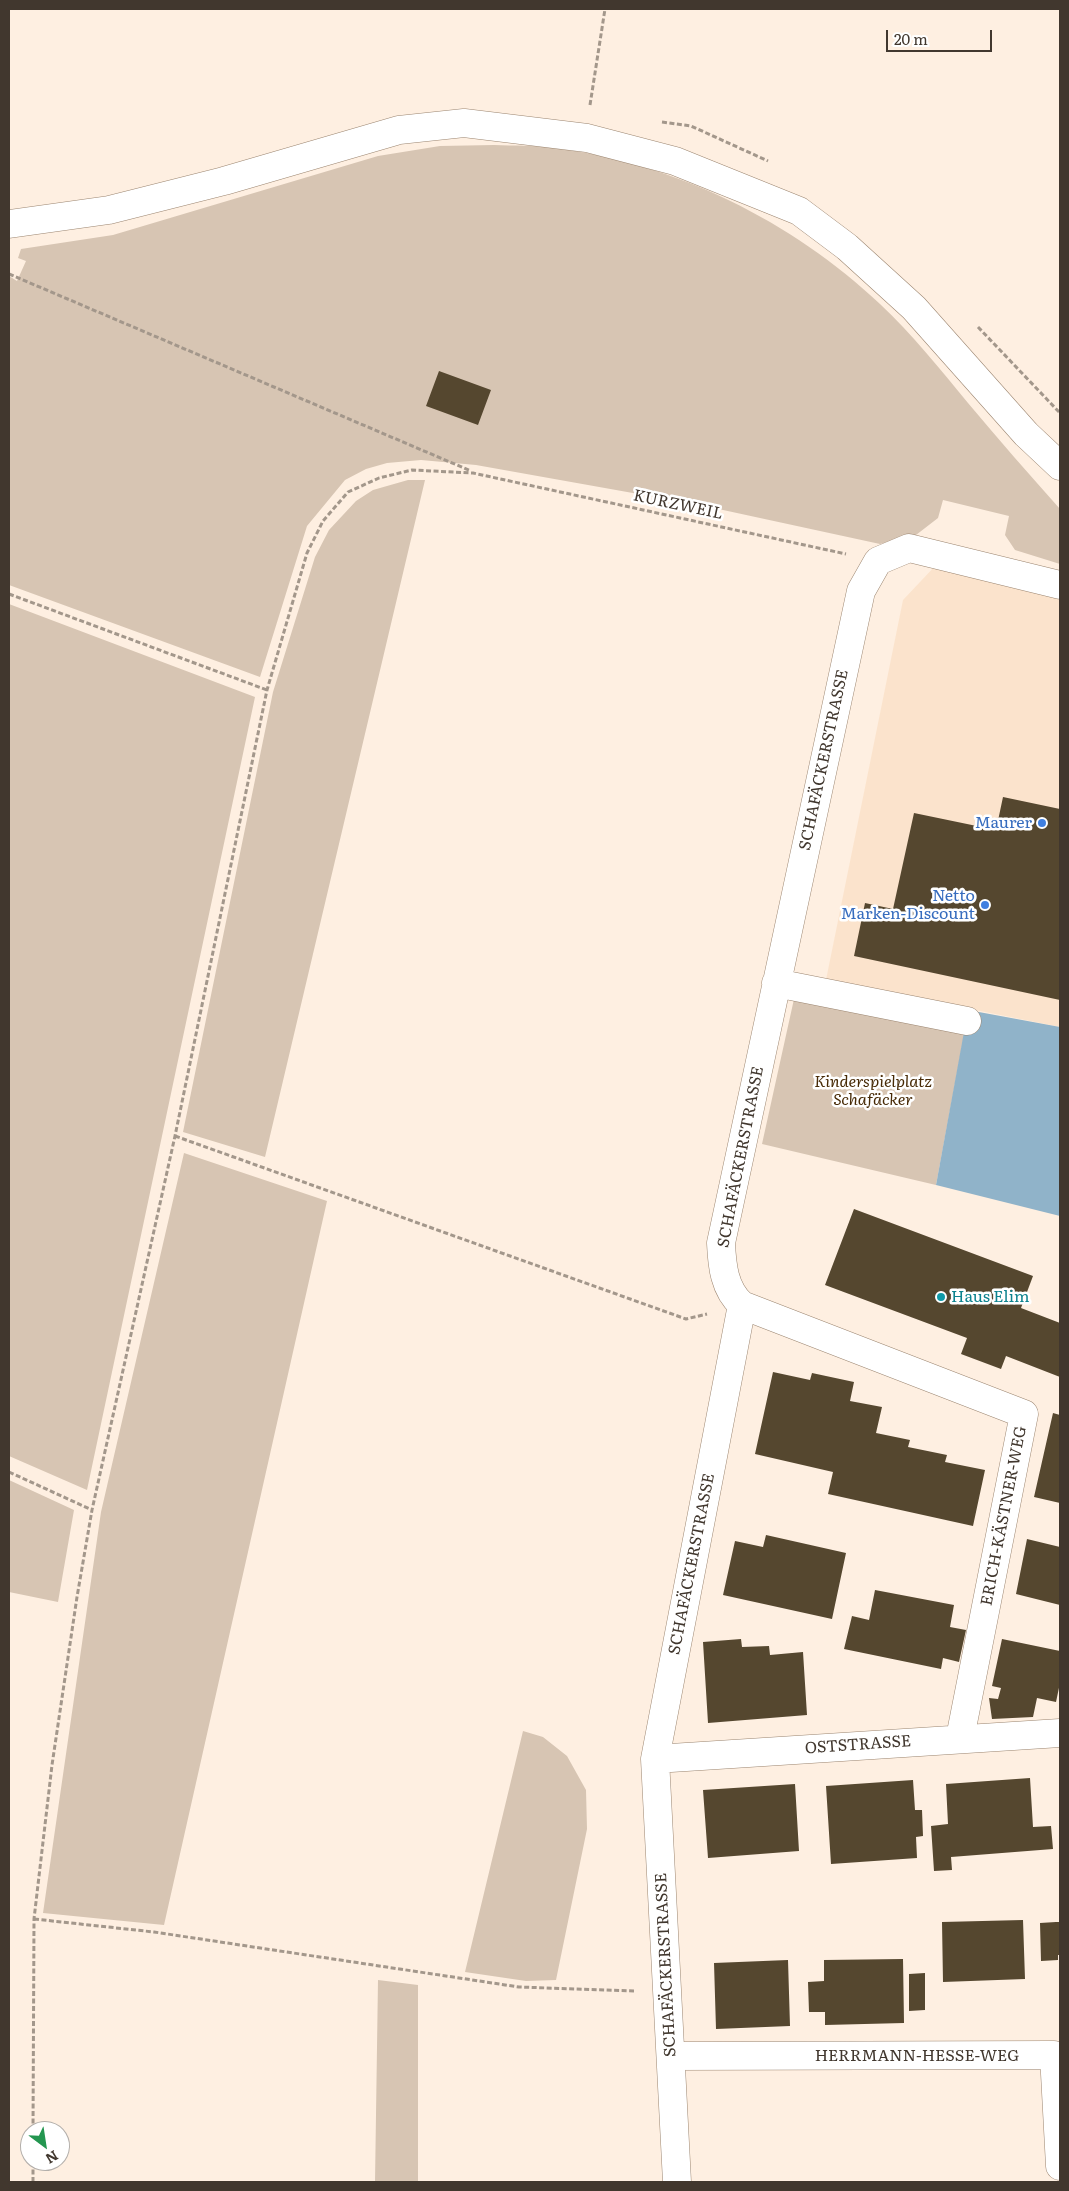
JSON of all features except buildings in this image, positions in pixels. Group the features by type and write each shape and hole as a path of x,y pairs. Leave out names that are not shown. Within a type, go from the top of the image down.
{"street":[{"path":"9,224 110,210 224,181 399,130 464,123 587,138 675,161 799,212 847,247 914,308 1026,434 1060,466"},
{"path":"878,561 910,548 1060,586"},
{"name":"SCHAFÄCKERSTRASSE","path":"677,2182 655,1759 742,1305 734,1298 722,1269 721,1243 861,591 878,561"},
{"path":"776,983 967,1021"},
{"name":"ERICH-KÄSTNER-WEG","path":"742,1305 1024,1414 960,1738"},
{"name":"OSTSTRASSE","path":"655,1759 1060,1733"},
{"name":"HERRMANN-HESSE-WEG","path":"671,2056 1054,2056 1060,2166"}],"path":[{"path":"587,138 605,9"},
{"path":"580,105 598,108"},
{"path":"657,121 691,126 776,166"},
{"path":"9,274 473,473"},
{"path":"972,321 1060,413"},
{"path":"33,2121 34,1918 52,1765 92,1510 175,1136 267,690 307,553 323,521 348,492 379,478 412,470 473,473"},
{"name":"KURZWEIL","path":"473,473 878,561"},
{"path":"9,594 267,690"},
{"path":"175,1136 686,1319 742,1305"},
{"path":"9,1472 92,1510"},
{"path":"34,1918 154,1932 519,1987 667,1992"}],"shaded area":[{"path":"937,564 1060,596 1060,1027 826,980 903,600"}],"green space":[{"path":"494,145 554,148 599,156 644,167 687,182 729,200 770,222 846,274 880,304 926,352 1060,509 1060,564 1015,550 1005,535 1009,516 943,500 938,518 916,535 880,544 700,505 476,465 421,460 387,463 366,469 345,480 307,526 260,677 9,585 9,276 17,281 26,261 18,258 21,249 113,235 378,156 440,146"},
{"path":"408,480 425,480 265,1157 183,1132 273,692 315,557 329,530 356,501 373,490"},
{"path":"9,604 255,697 87,1490 9,1456"},
{"name":"Kinderspielplatz Schafäcker","path":"794,999 965,1030 936,1185 762,1144"},
{"path":"184,1153 327,1201 164,1925 43,1913 101,1512"},
{"path":"9,1480 74,1510 58,1602 9,1592"},
{"path":"523,1731 543,1737 567,1756 586,1790 587,1829 556,1980 526,1981 465,1972"},
{"path":"378,1980 418,1985 418,2182 375,2182"}],"water":[{"path":"968,1010 1060,1027 1060,1216 936,1185"}],"place":[{"name":"Maurer","path":"1042,823"},
{"name":"Netto Marken-Discount","path":"985,905"},
{"name":"Haus Elim","path":"941,1297"}]}
